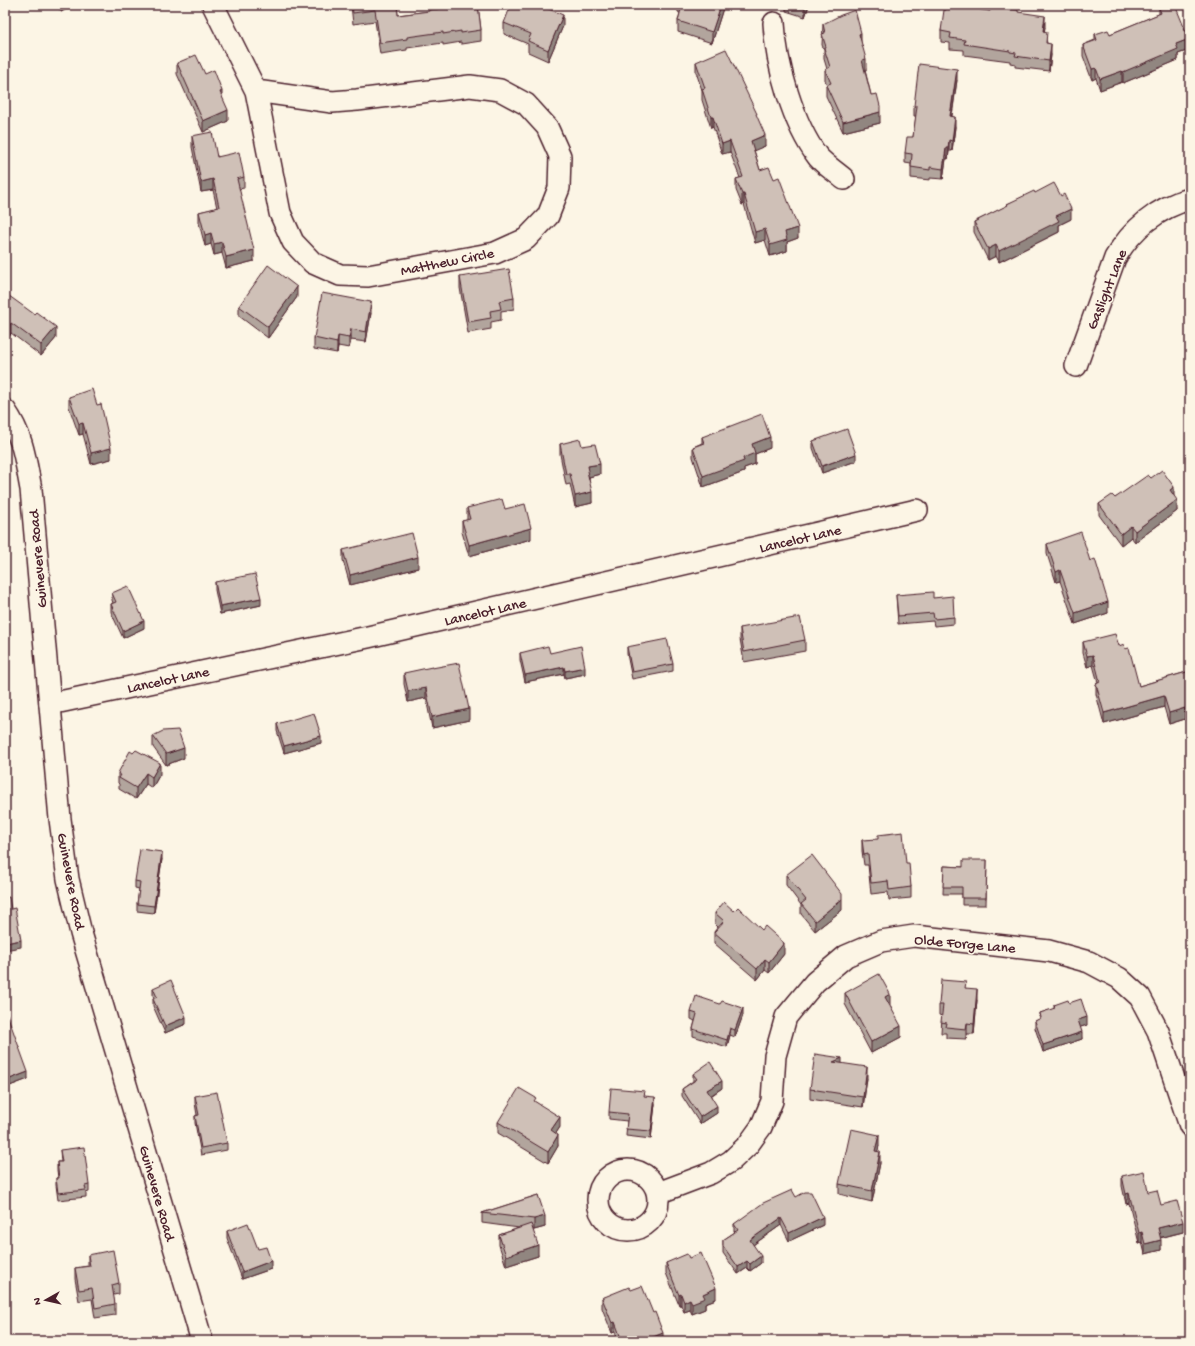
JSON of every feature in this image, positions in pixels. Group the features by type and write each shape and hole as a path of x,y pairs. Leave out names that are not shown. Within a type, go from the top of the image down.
{"street":[{"name":"Matthew Circle","path":"213,5 256,91 280,212 293,242 313,263 340,275 368,276 495,253 526,239 548,216 559,188 560,156 547,127 526,104 500,90 470,86 332,102 256,91"},
{"path":"774,23 775,38 781,68 794,114 807,140 819,158 844,179"},
{"name":"Gaslight Lane","path":"1076,366 1115,258 1122,246 1136,230 1153,216 1172,205 1190,199"},
{"name":"Guinevere Road","path":"5,410 17,430 24,449 31,489 60,820 65,860 72,897 83,940 202,1341"},
{"name":"Lancelot Lane","path":"50,704 368,637 917,510"},
{"name":"Olde Forge Lane","path":"658,1193 711,1173 731,1162 748,1145 761,1127 772,1101 775,1056 786,1017 815,982 846,956 880,941 914,936 1049,952 1089,962 1120,978 1140,997 1158,1031 1190,1126"}],"building":[{"path":"352,5 397,5 398,15 438,9 437,5 478,5 481,30 443,34 443,32 407,37 407,39 380,43 375,10 353,13"},
{"path":"511,5 539,5 563,15 548,50 528,41 531,34 504,23"},
{"path":"682,5 721,5 712,32 678,21"},
{"path":"946,5 962,5 961,7 990,11 990,7 1018,10 1018,12 1045,16 1043,31 1047,32 1046,43 1051,44 1049,61 1015,56 1016,53 1010,51 964,44 965,40 950,38 951,33 941,31"},
{"path":"1167,5 1175,5 1189,39 1176,44 1178,49 1123,72 1122,71 1100,79 1096,68 1092,69 1083,45 1097,40 1095,34 1108,30 1110,34 1161,13 1159,8"},
{"path":"855,10 861,33 859,34 866,59 862,60 871,95 877,94 880,112 843,122 826,85 831,83 825,70 830,67 824,48 826,47 822,34 825,33 823,24"},
{"path":"726,49 757,114 765,135 751,141 760,170 769,167 774,179 779,177 798,228 785,232 787,240 770,245 765,229 755,232 744,194 742,194 736,179 743,177 730,141 722,144 702,89 705,88 696,62"},
{"path":"196,55 205,74 214,70 222,91 220,92 228,110 203,121 177,63"},
{"path":"919,64 957,69 950,116 955,117 952,141 949,140 948,148 946,148 943,169 930,167 930,170 911,167 912,154 905,153 907,137 913,137 917,106 914,106"},
{"path":"212,132 217,157 239,152 244,177 237,179 254,250 226,257 222,242 214,244 211,233 205,235 199,212 219,207 213,179 201,182 192,136"},
{"path":"1054,183 1061,196 1064,194 1071,209 1056,216 1059,221 999,251 996,245 988,249 974,222 1008,205 1007,204 1034,191 1035,193"},
{"path":"268,265 297,287 268,327 239,306"},
{"path":"509,269 514,298 499,301 501,309 490,311 491,318 468,322 460,277"},
{"path":"5,293 34,314 36,312 56,327 41,345 11,323 9,326 5,324"},
{"path":"322,293 371,302 366,332 351,329 349,338 338,336 337,343 314,338"},
{"path":"92,389 97,405 101,404 111,448 91,453 83,423 79,424 69,397"},
{"path":"762,414 770,437 752,444 755,453 743,458 744,461 703,476 693,447 704,443 702,437"},
{"path":"847,429 856,454 822,466 813,441"},
{"path":"580,439 582,446 595,444 600,464 588,466 589,471 587,471 592,492 575,496 570,474 566,474 560,444"},
{"path":"1162,470 1174,487 1170,490 1177,500 1135,531 1131,526 1121,534 1099,504 1112,495 1115,498 1148,475 1151,478"},
{"path":"502,499 505,509 525,504 531,528 469,545 462,521 470,519 467,508"},
{"path":"1081,532 1090,561 1095,559 1108,602 1075,613 1060,570 1056,572 1047,544"},
{"path":"412,533 418,557 350,575 343,550"},
{"path":"255,574 261,598 220,606 215,582"},
{"path":"128,586 144,621 123,631 111,604 116,602 112,593"},
{"path":"933,592 933,598 953,596 954,617 934,619 933,613 898,616 896,595"},
{"path":"800,617 805,640 744,652 740,628"},
{"path":"1115,634 1119,646 1124,644 1125,649 1129,648 1139,686 1190,671 1190,712 1187,713 1185,708 1169,713 1164,696 1104,713 1096,684 1100,682 1093,655 1087,656 1083,642"},
{"path":"667,639 673,664 632,672 627,647"},
{"path":"548,646 550,653 581,646 585,667 565,671 564,667 525,675 520,653"},
{"path":"459,663 469,709 432,717 426,688 408,691 404,673"},
{"path":"314,713 321,736 284,746 277,724"},
{"path":"178,730 184,748 166,754 153,736 163,731"},
{"path":"136,750 160,763 152,777 146,773 136,788 119,778 121,775 118,773 130,751 133,753"},
{"path":"903,832 906,863 909,863 911,887 889,890 888,881 871,883 868,854 864,855 862,840 878,839 878,835"},
{"path":"140,849 162,852 154,906 137,904 140,882 135,881"},
{"path":"812,855 842,894 842,899 815,921 801,904 806,900 786,875"},
{"path":"963,860 987,860 986,898 962,898 962,887 943,887 944,866 963,867"},
{"path":"9,897 11,909 15,908 21,940 5,943 5,898"},
{"path":"724,902 734,911 738,907 762,930 765,926 784,943 769,962 765,959 757,969 714,932 724,921 715,913"},
{"path":"879,974 890,994 885,997 901,1026 871,1042 845,993"},
{"path":"171,980 186,1017 165,1026 153,999 157,997 153,988"},
{"path":"941,980 966,982 965,988 977,989 974,1024 967,1023 966,1029 946,1027 947,1023 941,1022 943,1005 939,1005"},
{"path":"696,996 720,1004 722,1001 743,1008 735,1030 730,1028 727,1040 693,1029 697,1014 691,1012"},
{"path":"1081,999 1087,1017 1078,1020 1082,1032 1043,1045 1035,1021 1041,1018 1040,1013 1055,1008 1054,1005 1068,1000 1069,1003"},
{"path":"5,1014 7,1014 28,1072 7,1080 5,1076"},
{"path":"815,1054 842,1058 833,1062 867,1067 863,1097 810,1089"},
{"path":"710,1062 722,1081 707,1090 717,1106 700,1117 682,1089 697,1079 693,1074"},
{"path":"519,1088 536,1098 534,1101 560,1117 551,1130 558,1135 548,1152 498,1122"},
{"path":"611,1088 645,1091 644,1096 655,1097 651,1131 626,1129 628,1114 609,1112"},
{"path":"217,1092 227,1143 201,1148 195,1116 199,1115 195,1096"},
{"path":"851,1129 879,1135 875,1151 880,1152 872,1191 839,1184"},
{"path":"84,1147 89,1185 85,1186 86,1190 58,1193 56,1178 59,1178 57,1162 62,1162 60,1150"},
{"path":"1144,1171 1148,1192 1157,1190 1161,1205 1177,1201 1183,1222 1158,1228 1161,1240 1145,1244 1142,1232 1139,1233 1129,1193 1126,1194 1122,1176"},
{"path":"792,1190 796,1197 805,1192 811,1192 823,1217 789,1233 781,1218 750,1240 761,1256 750,1264 747,1261 738,1267 723,1246 723,1240 738,1230 734,1224 763,1203"},
{"path":"538,1195 545,1216 534,1219 482,1213"},
{"path":"248,1223 258,1249 266,1247 271,1261 242,1272 227,1231"},
{"path":"531,1224 538,1245 506,1256 499,1235"},
{"path":"113,1250 119,1283 112,1285 115,1304 95,1308 92,1288 79,1290 75,1268 90,1266 88,1255"},
{"path":"701,1253 716,1288 703,1294 705,1298 692,1303 690,1299 684,1302 681,1294 679,1295 666,1263 687,1254 689,1258"},
{"path":"642,1286 653,1313 655,1312 663,1333 643,1341 622,1341 615,1322 612,1323 602,1298 629,1287 631,1290"}]}
